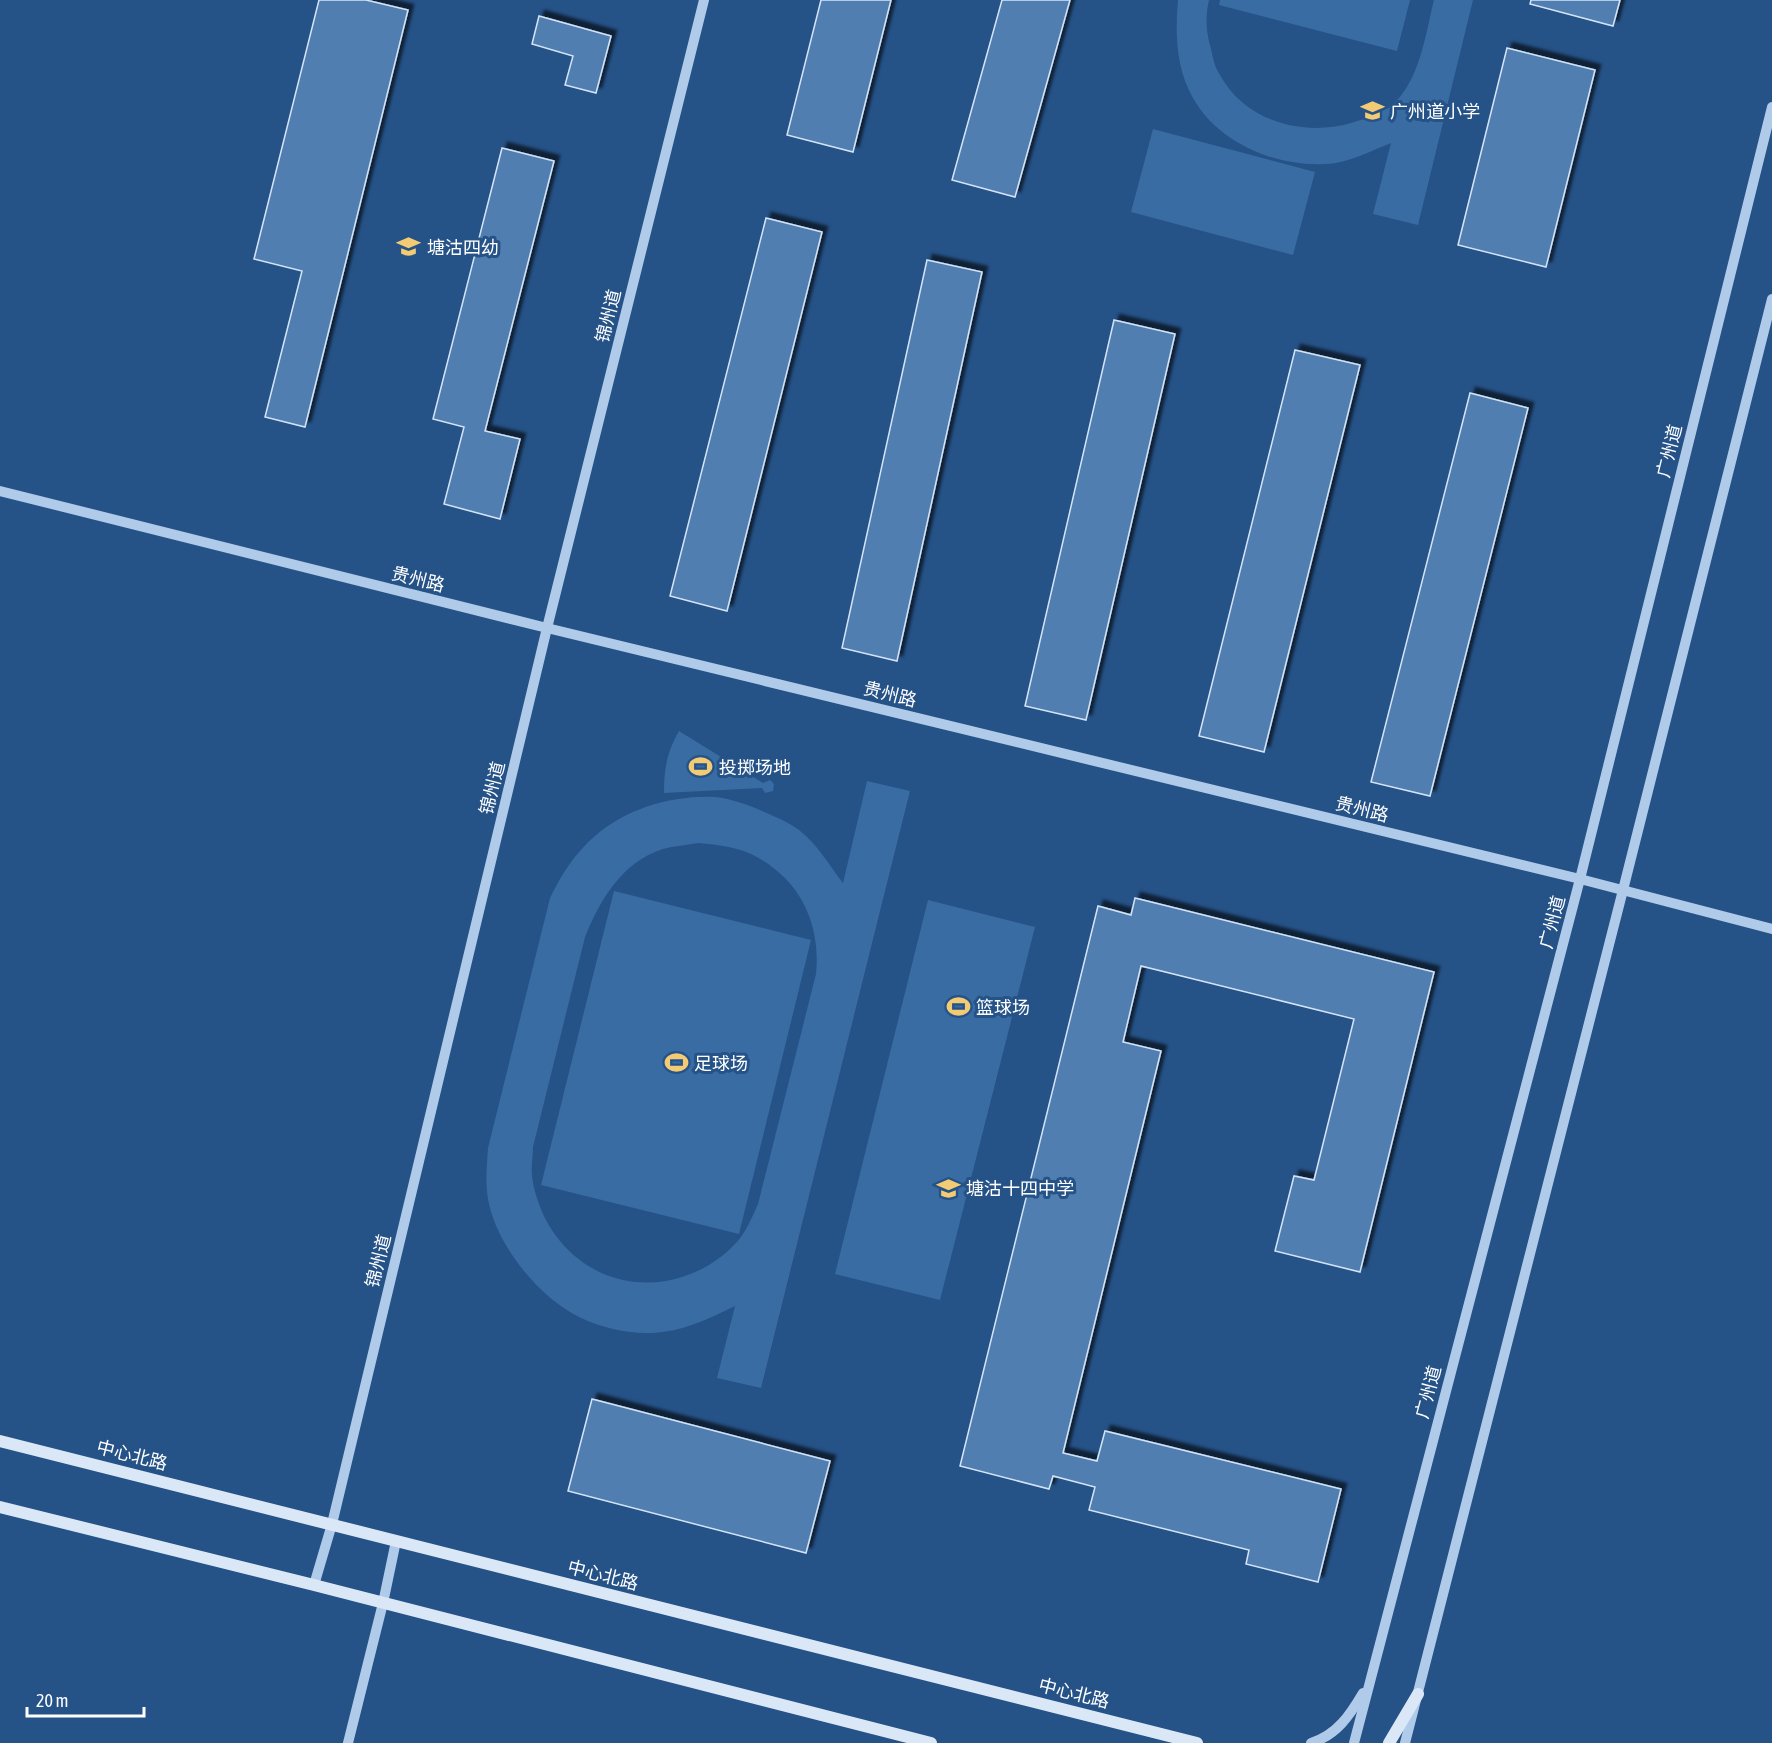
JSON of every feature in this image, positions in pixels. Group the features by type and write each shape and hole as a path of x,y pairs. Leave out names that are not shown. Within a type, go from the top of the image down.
{"main road":[{"name":"中心北路","path":"0,1440 1197,1743"},
{"path":"0,1507 931,1743"},
{"path":"1389,1743 1418,1694"}],"street":[{"name":"锦州道","path":"314,1585 332,1524 547,628 704,0"},
{"name":"广州道","path":"1354,1743 1580,879 1772,107"},
{"path":"1405,1743 1772,299"},
{"name":"贵州路","path":"0,491 547,628 1580,879 1772,929"},
{"path":"348,1743 396,1541"},
{"path":"1311,1743 1334,1732 1346,1720 1369,1682"}],"shaded area":[{"path":"1178,0 1209,0 1207,31 1215,66 1231,91 1244,104 1277,122 1313,128 1332,127 1357,121 1377,114 1394,103 1406,88 1418,64 1434,0 1473,0 1418,225 1373,214 1391,143 1343,161 1307,164 1269,156 1250,149 1217,128 1193,98 1183,75 1177,38"},
{"path":"1220,0 1410,0 1397,51 1219,5"},
{"path":"1153,129 1315,172 1293,255 1131,212"},
{"name":"投掷场地","path":"679,731 763,783 770,780 774,784 773,791 765,793 762,788 664,793 667,760"},
{"path":"867,781 910,791 761,1388 717,1378 735,1306 684,1327 663,1332 643,1333 616,1330 589,1322 565,1309 535,1284 510,1252 493,1216 488,1199 486,1174 488,1148 550,898 575,857 608,826 636,811 667,801 699,797 729,800 764,812 799,830 818,849 843,883","holes":["699,843 747,852 769,865 795,890 811,920 817,955 816,974 758,1204 744,1233 723,1255 693,1273 663,1281 621,1280 584,1263 568,1250 554,1233 543,1214 535,1190 532,1172 533,1147 585,937 605,896 624,873 648,855 663,849"]},
{"name":"足球场","path":"614,891 811,940 739,1234 541,1185"},
{"path":"928,900 1035,927 940,1300 835,1274"}],"building":[{"path":"319,0 366,0 408,10 305,427 265,417 302,271 254,259"},
{"path":"821,0 891,0 853,152 787,135"},
{"path":"1002,0 1070,0 1015,197 952,180"},
{"path":"1531,0 1620,0 1613,26 1530,4"},
{"path":"539,16 611,36 596,93 565,85 573,56 532,44"},
{"path":"1507,48 1595,70 1546,267 1458,245"},
{"path":"502,148 554,161 485,431 520,439 500,519 444,504 464,427 433,419"},
{"path":"766,218 822,232 727,611 670,596"},
{"path":"927,260 982,272 897,661 842,648"},
{"path":"1114,320 1175,334 1086,720 1025,706"},
{"path":"1295,350 1360,365 1264,752 1199,736"},
{"path":"1470,393 1528,408 1430,796 1371,782"},
{"path":"1135,898 1434,972 1360,1272 1275,1251 1294,1176 1314,1180 1354,1019 1141,966 1123,1042 1161,1051 1063,1453 1097,1461 1105,1431 1341,1489 1318,1582 1246,1564 1249,1550 1089,1510 1095,1487 1053,1476 1049,1489 960,1466 1098,906 1131,915"},
{"path":"592,1399 830,1461 806,1553 568,1491"}],"place":[{"name":"广州道小学","path":"1372,111"},
{"name":"塘沽四幼","path":"409,247"},
{"name":"投掷场地","path":"701,767"},
{"name":"篮球场","path":"958,1007"},
{"name":"足球场","path":"676,1063"},
{"name":"塘沽十四中学","path":"948,1188"}]}
